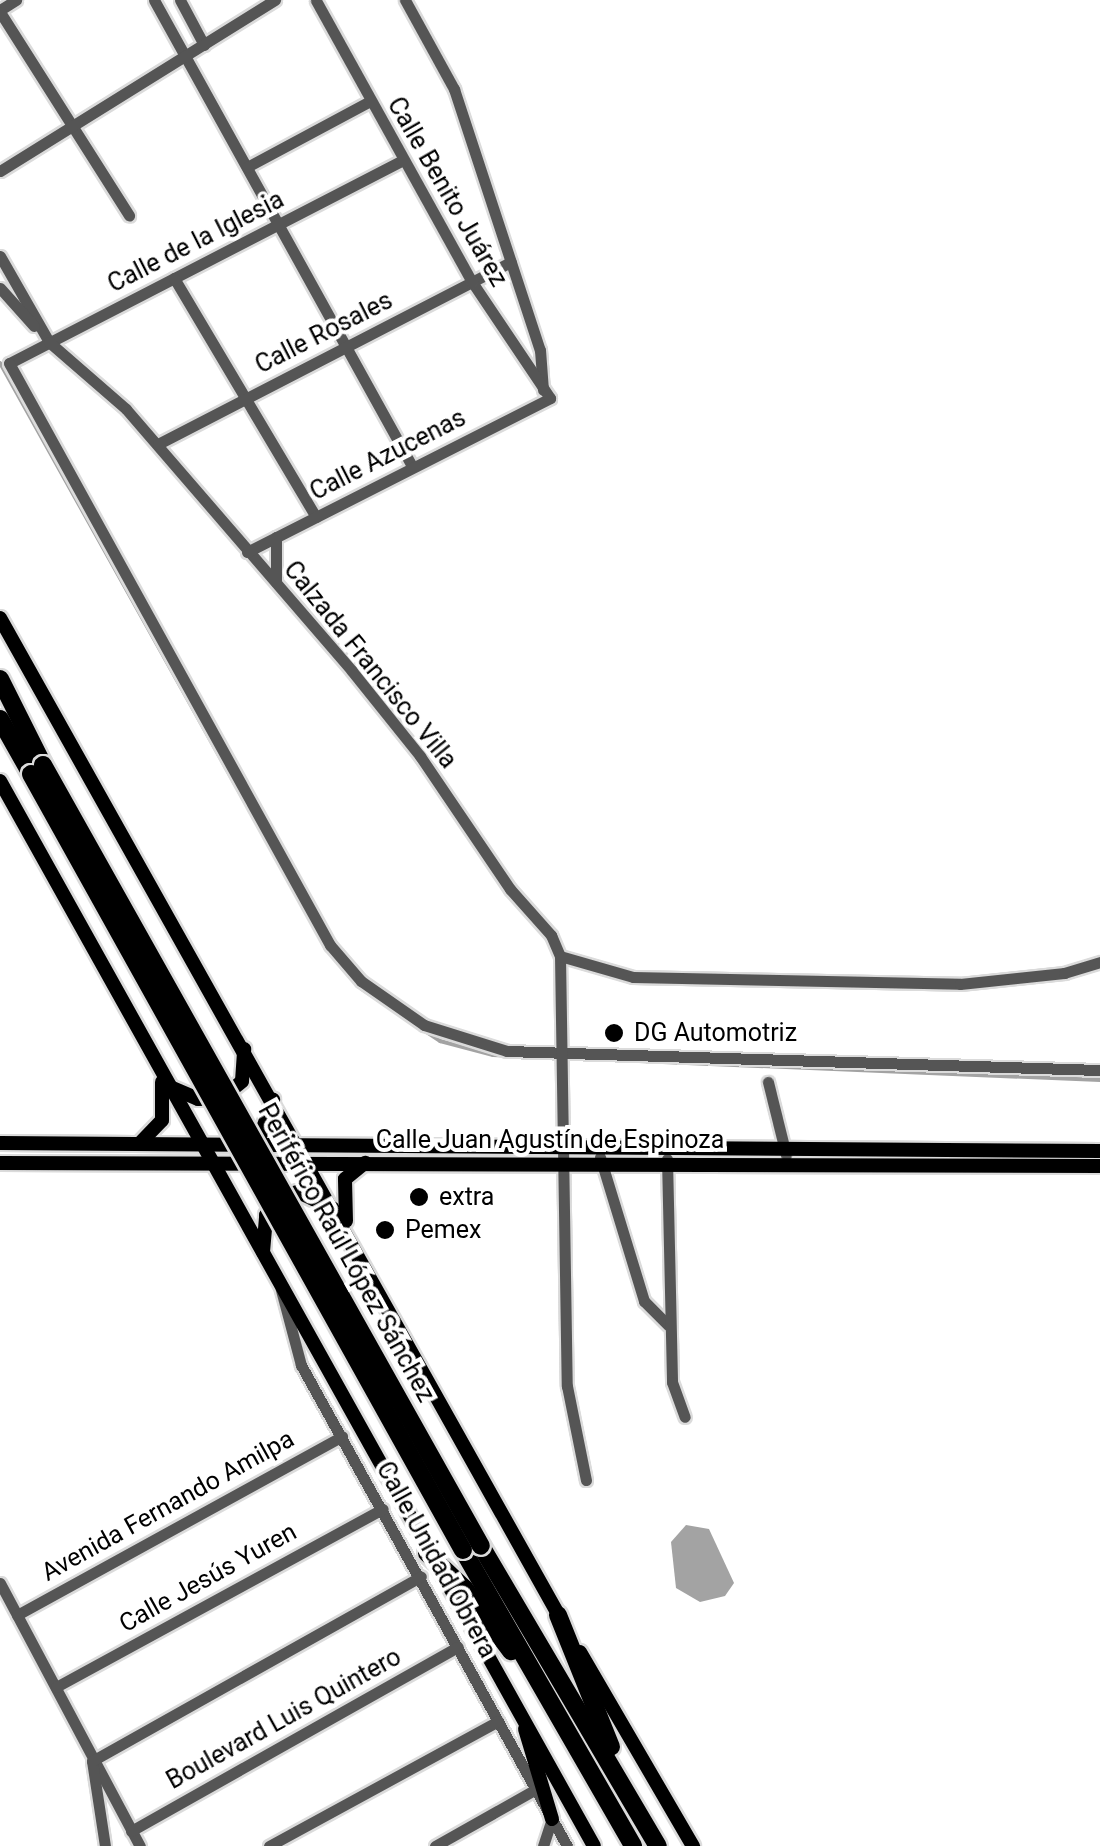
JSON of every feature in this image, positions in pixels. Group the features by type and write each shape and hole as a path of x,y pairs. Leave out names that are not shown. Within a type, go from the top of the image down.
{"highway":[{"name":"Periférico Raúl López Sánchez","path":"2,681 37,769"},
{"name":"Periférico Raúl López Sánchez","path":"0,719 37,769 634,1846"},
{"name":"Periférico Raúl López Sánchez","path":"472,1548 632,1798 658,1846"},
{"path":"427,1553 464,1588 566,1727"},
{"path":"558,1615 632,1798"}],"main road":[{"path":"0,618 308,1161 558,1615 693,1846"},
{"path":"0,781 427,1553 594,1846"},
{"path":"170,1087 198,1098 222,1098 242,1081 244,1048"},
{"path":"141,1142 164,1111 158,1066"},
{"path":"258,1142 273,1100"},
{"path":"0,1160 17,1142"},
{"name":"Calle Juan Agustín de Espinoza","path":"0,1143 297,1142 561,1154"},
{"name":"Calle Juan Agustín de Espinoza","path":"787,1156 1100,1151"},
{"name":"Calle Juan Agustín de Espinoza","path":"0,1160 367,1162 599,1154 1100,1166"},
{"path":"347,1232 342,1188 350,1172 367,1162"},
{"path":"263,1256 266,1215 280,1196 298,1192 334,1208"},
{"path":"524,1718 552,1818"}],"street":[{"path":"16,0 0,11 129,215"},
{"path":"154,0 412,466"},
{"path":"180,0 204,44"},
{"path":"0,171 276,0"},
{"name":"Calle Benito Juárez","path":"316,0 472,282 546,394"},
{"path":"405,0 454,90 540,350 546,394"},
{"path":"246,167 370,101"},
{"name":"Calle de la Iglesia","path":"402,160 10,363 330,946 360,980 424,1025 494,1048 557,1056"},
{"name":"Calzada Francisco Villa","path":"0,256 49,342 158,444 420,756 510,889 551,935 560,956"},
{"name":"Calle Rosales","path":"158,444 510,262"},
{"path":"174,278 316,517"},
{"path":"0,288 49,342"},
{"name":"Calle Azucenas","path":"247,552 546,394"},
{"path":"276,537 276,582"},
{"path":"586,1480 567,1386 557,1072 560,956 633,976 960,984 1064,973 1100,962"},
{"path":"557,1056 1100,1070"},
{"path":"768,1082 787,1156"},
{"path":"599,1154 644,1301 654,1318 668,1324"},
{"path":"667,1155 668,1324 672,1382 685,1417"},
{"name":"Calle Unidad Obrera","path":"282,1290 294,1350 567,1846"},
{"name":"Avenida Fernando Amilpa","path":"17,1615 342,1436"},
{"name":"Calle Jesús Yuren","path":"56,1687 383,1509"},
{"path":"92,1761 421,1576"},
{"path":"0,1583 140,1846"},
{"name":"Boulevard Luis Quintero","path":"131,1831 458,1647"},
{"path":"268,1846 498,1720"},
{"path":"92,1761 106,1846"},
{"path":"436,1846 536,1789"},
{"path":"542,1846 552,1818"}],"shaded area":[{"path":"686,1525 709,1529 734,1583 725,1596 700,1602 676,1588 671,1542"}],"waterway":[{"path":"0,363 319,935"},
{"path":"338,963 352,979"},
{"path":"362,989 440,1041 493,1055 1100,1080"}],"place":[{"name":"DG Automotriz","path":"614,1033"},
{"name":"extra","path":"419,1197"},
{"name":"Pemex","path":"385,1230"}]}
